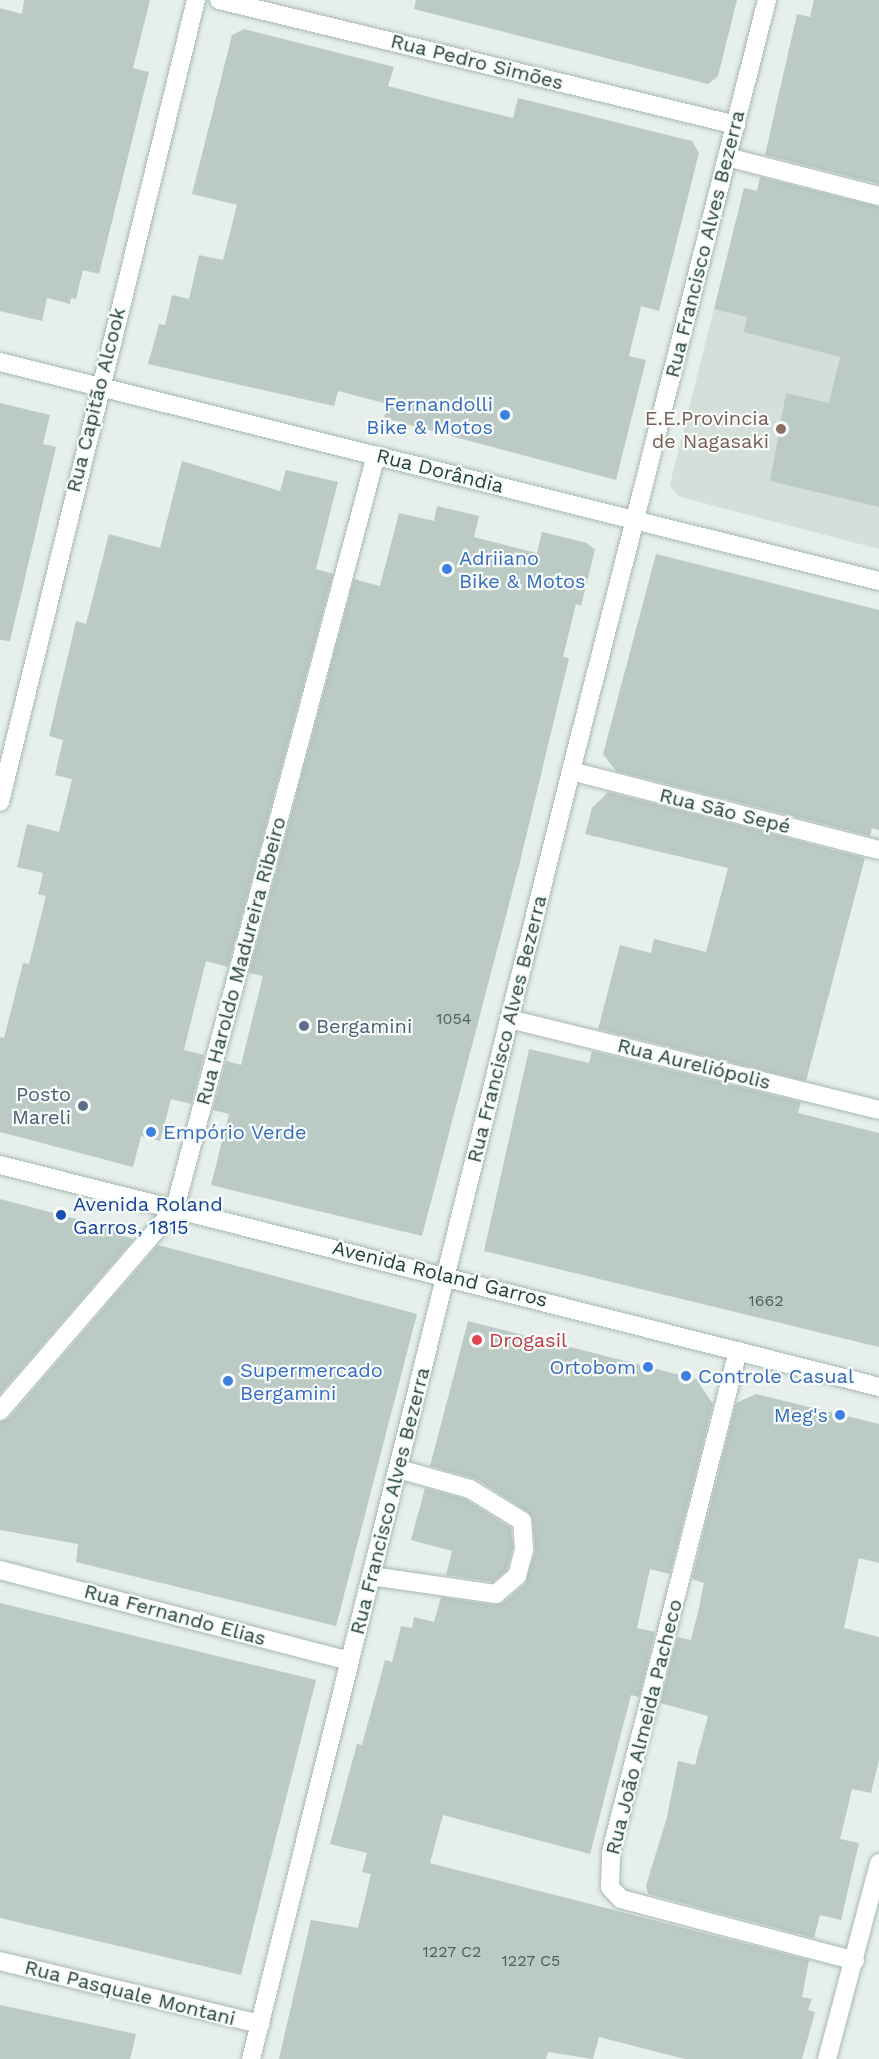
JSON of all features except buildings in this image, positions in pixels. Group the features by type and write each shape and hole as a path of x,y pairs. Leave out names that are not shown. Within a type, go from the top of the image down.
{"street":[{"name":"Rua Capitão Alcook","path":"0,802 99,386 196,0"},
{"name":"Rua Pedro Simões","path":"219,0 736,125"},
{"name":"Rua Francisco Alves Bezerra","path":"251,2059 349,1660 448,1276 508,1019 767,0"},
{"path":"727,157 879,196"},
{"name":"Rua Dorândia","path":"0,362 879,581"},
{"name":"Rua Haroldo Madureira Ribeiro","path":"0,1411 175,1208 375,455"},
{"name":"Rua São Sepé","path":"571,771 879,850"},
{"name":"Rua Aureliópolis","path":"508,1019 879,1110"},
{"name":"Avenida Roland Garros","path":"0,1165 448,1276 879,1387"},
{"name":"Rua João Almeida Pacheco","path":"738,1351 611,1852 610,1887 621,1899 855,1961"},
{"path":"371,1576 496,1594 517,1576 522,1558 522,1521 470,1489 399,1469"},
{"name":"Rua Fernando Elias","path":"0,1570 349,1660"},
{"path":"827,2059 855,1961 879,1863"},
{"name":"Rua Pasquale Montani","path":"0,1961 260,2024"}],"shaded area":[{"name":"E.E.Provincia de Nagasaki","path":"714,309 879,348 879,549 680,497 673,490 670,484"}],"place":[{"name":"Fernandolli Bike & Motos","path":"505,415"},
{"name":"E.E.Provincia de Nagasaki","path":"781,429"},
{"name":"Adriiano Bike & Motos","path":"447,569"},
{"name":"Bergamini","path":"304,1026"},
{"name":"Posto Mareli","path":"83,1106"},
{"name":"Empório Verde","path":"151,1132"},
{"name":"Avenida Roland Garros, 1815","path":"61,1215"},
{"name":"Drogasil","path":"477,1340"},
{"name":"Ortobom","path":"648,1367"},
{"name":"Controle Casual","path":"686,1376"},
{"name":"Supermercado Bergamini","path":"228,1381"},
{"name":"Meg's","path":"840,1415"}]}
